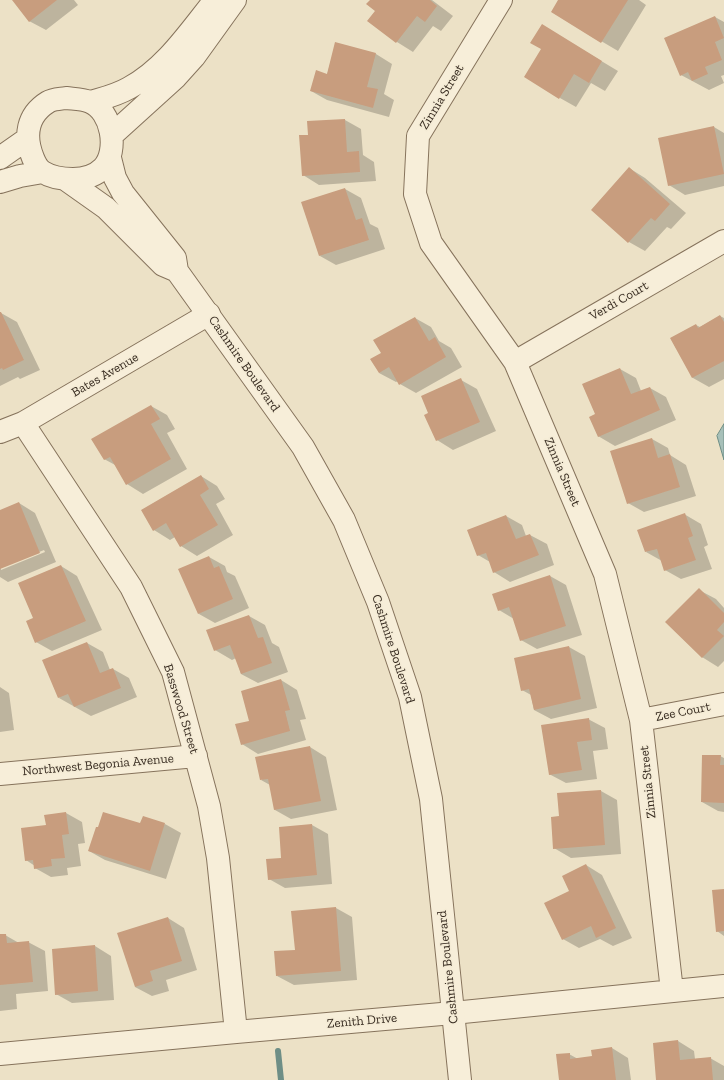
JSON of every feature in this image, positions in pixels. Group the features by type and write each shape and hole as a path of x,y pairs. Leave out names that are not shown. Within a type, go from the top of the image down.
{"street":[{"path":"91,102 113,96 130,88 161,64 215,0"},
{"path":"112,135 176,77 194,57 235,0"},
{"name":"Zinnia Street","path":"501,0 418,136 415,194 431,243 515,362 605,574 641,720 672,991"},
{"path":"66,98 80,99 91,102 100,110 107,120 112,135 110,158 103,168 92,176 80,179 54,177 43,172 36,164 27,139 28,128 39,108 50,101 66,98"},
{"path":"0,158 27,139"},
{"name":"Cashmire Boulevard","path":"110,158 115,178 123,193 175,258 177,272"},
{"path":"0,182 20,176 43,172"},
{"name":"Cashmire Boulevard","path":"66,179 106,208 163,265 177,272 303,447 344,520 378,602 410,697 431,799 460,1080"},
{"name":"Verdi Court","path":"515,362 724,241"},
{"name":"Bates Avenue","path":"0,432 23,423 208,314"},
{"name":"Basswood Street","path":"23,423 130,588 173,672 209,806 218,858 236,1032"},
{"name":"Zee Court","path":"641,720 724,704"},
{"name":"Northwest Begonia Avenue","path":"0,774 196,756"},
{"name":"Zenith Drive","path":"0,1054 453,1013 724,986"}],"water":[{"path":"724,424 724,460 717,436"}],"building":[{"path":"12,0 57,0 29,22"},
{"path":"370,0 430,0 437,6 425,22 417,16 396,43 367,21 375,11 366,4"},
{"path":"558,0 628,0 601,43 551,12"},
{"path":"715,16 724,38 715,42 722,60 705,67 708,74 692,81 688,72 680,76 664,38"},
{"path":"542,24 602,61 589,83 574,74 559,99 524,77 541,49 530,43"},
{"path":"335,42 376,53 367,87 378,89 373,108 310,91 316,70 327,74"},
{"path":"345,119 347,152 359,151 360,172 302,176 299,135 308,135 307,121"},
{"path":"714,126 724,174 668,186 658,138"},
{"path":"629,167 670,204 655,221 651,218 628,243 591,210"},
{"path":"345,188 356,220 362,218 369,240 319,256 301,202"},
{"path":"0,312 24,360 3,370 2,368 0,369"},
{"path":"720,315 724,322 724,361 692,378 670,338 696,324 698,328"},
{"path":"415,317 429,341 435,337 446,357 399,385 389,367 379,373 370,359 381,353 373,340"},
{"path":"620,368 631,394 650,387 660,410 598,437 589,417 595,414 582,384"},
{"path":"461,378 480,422 436,441 424,415 428,413 421,396"},
{"path":"151,405 160,419 151,424 171,459 126,485 110,457 104,460 91,439"},
{"path":"652,438 658,458 670,454 680,487 627,504 610,451"},
{"path":"201,475 209,489 200,495 218,525 180,547 166,523 153,531 141,510"},
{"path":"19,502 40,553 0,569 0,510"},
{"path":"685,513 693,536 688,538 696,560 664,571 657,549 645,552 637,530"},
{"path":"506,515 516,539 530,534 539,555 493,573 486,553 477,556 467,530"},
{"path":"209,556 214,568 219,566 233,599 198,614 178,569"},
{"path":"61,565 86,621 35,643 26,621 33,618 18,583"},
{"path":"550,575 566,626 520,641 509,607 498,611 492,594"},
{"path":"699,588 724,613 724,622 717,630 724,636 702,658 665,622"},
{"path":"249,615 258,638 263,637 272,663 241,674 230,645 214,651 206,630"},
{"path":"87,642 100,673 113,668 121,688 74,707 68,694 58,698 42,660"},
{"path":"569,646 581,699 534,710 529,689 521,691 514,658"},
{"path":"281,679 290,710 285,711 290,731 241,745 235,724 249,721 241,691"},
{"path":"589,718 592,740 577,742 582,770 549,775 541,725"},
{"path":"310,746 321,801 274,810 268,779 260,780 255,757"},
{"path":"702,755 721,755 720,765 724,765 724,803 701,802"},
{"path":"601,790 605,845 553,849 551,817 559,816 557,793"},
{"path":"66,812 69,834 62,835 65,858 51,859 52,866 34,869 33,860 25,861 21,828 46,825 44,815"},
{"path":"103,812 140,823 143,816 165,823 150,871 88,851"},
{"path":"312,824 317,875 268,880 266,859 281,858 279,827"},
{"path":"586,864 616,928 596,938 591,926 562,940 544,903 569,891 562,876"},
{"path":"724,889 724,931 716,932 712,890"},
{"path":"336,907 341,971 276,976 274,951 295,950 291,911"},
{"path":"168,917 182,961 150,971 153,981 135,987 117,933"},
{"path":"0,934 6,934 7,943 29,941 33,982 0,985"},
{"path":"95,945 98,991 55,995 52,949"},
{"path":"678,1040 680,1060 711,1057 713,1080 656,1080 653,1043"},
{"path":"612,1047 616,1080 559,1080 556,1054 570,1053 570,1059 592,1056 591,1050"}],"waterway":[{"path":"278,1051 281,1080"}]}
